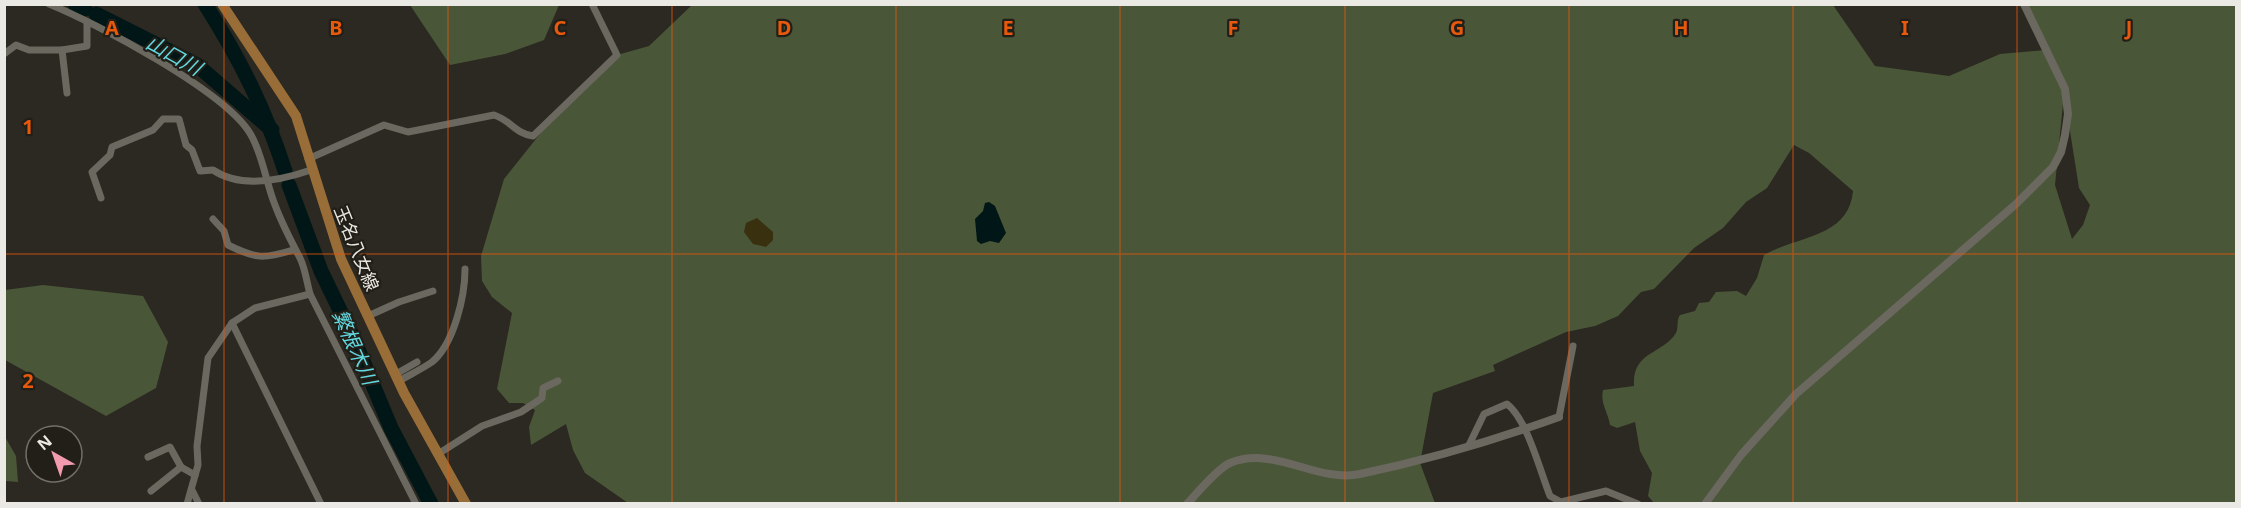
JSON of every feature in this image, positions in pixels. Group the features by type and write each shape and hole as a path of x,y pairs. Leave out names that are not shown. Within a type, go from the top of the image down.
{"main road":[{"name":"玉名八女線","path":"222,4 296,116 311,170 341,259 397,378 466,504"}],"street":[{"path":"49,4 150,56 220,103 251,135 293,250 300,258 310,294 416,504"},
{"path":"308,159 384,125 408,132 494,115 506,119 519,134 533,136 617,55 591,4"},
{"path":"1706,504 1741,455 1796,394 2016,204 2053,167 2061,152 2065,135 2068,114 2065,89 2024,4"},
{"path":"4,54 16,45 29,50 62,50 87,46 87,24"},
{"path":"62,50 67,93"},
{"path":"100,198 92,172 111,155 112,147 153,130 163,119 179,119 186,145 192,150 200,171 213,170 225,178 280,181 311,170"},
{"path":"213,219 224,231 228,244 248,255 267,258 293,250"},
{"path":"397,378 432,362 443,349 463,298 465,269"},
{"path":"368,316 399,302 433,291"},
{"path":"187,504 195,476 208,358 232,323 255,308 310,294"},
{"path":"232,323 321,504"},
{"path":"1187,504 1229,463 1263,456 1315,471 1358,474 1470,445 1559,417 1573,345"},
{"path":"397,378 417,362"},
{"path":"438,454 483,426 521,412 542,398 543,388 558,381"},
{"path":"1470,445 1484,414 1507,404 1517,411 1526,429 1550,496 1561,502 1606,491 1638,504"},
{"path":"148,458 170,447 181,466 195,476"},
{"path":"151,491 181,466"},
{"path":"192,490 199,504"}],"green space":[{"path":"410,5 559,5 544,40 505,54 450,65"},
{"path":"692,5 1833,5 1875,66 1949,76 2000,54 2046,50 2024,5 2236,5 2236,503 1654,503 1648,496 1652,473 1640,451 1635,422 1617,428 1610,425 1603,404 1603,390 1634,386 1638,366 1676,333 1680,315 1695,311 1699,303 1709,302 1716,292 1737,291 1746,296 1757,278 1764,255 1819,234 1842,218 1849,206 1853,191 1809,153 1794,145 1767,188 1746,202 1723,228 1694,248 1654,289 1641,292 1618,316 1595,326 1566,332 1493,365 1495,371 1433,393 1420,463 1435,503 628,503 585,473 573,450 566,424 531,445 529,427 535,410 523,403 509,403 497,389 512,313 492,297 482,281 481,256 504,179 555,115 617,55 649,46","holes":["2064,93 2079,188 2090,205 2083,225 2072,239 2055,185"]},
{"path":"43,285 143,296 168,342 156,388 106,416 5,360 5,290"},
{"path":"4,435 16,456 18,482 5,481"}],"sand":[{"path":"757,218 773,232 773,240 766,247 753,244 744,232 746,223"}],"shaded area":[{"path":"989,202 995,206 1006,233 999,243 990,241 981,244 977,241 975,219 983,211 985,203"}],"waterway":[{"name":"山口川","path":"75,4 85,9"},
{"name":"繁根木川","path":"205,4 251,85 285,171"},
{"name":"山口川","path":"96,14 197,65 272,130"},
{"name":"繁根木川","path":"289,185 321,271 352,335 391,428 431,504"}]}
